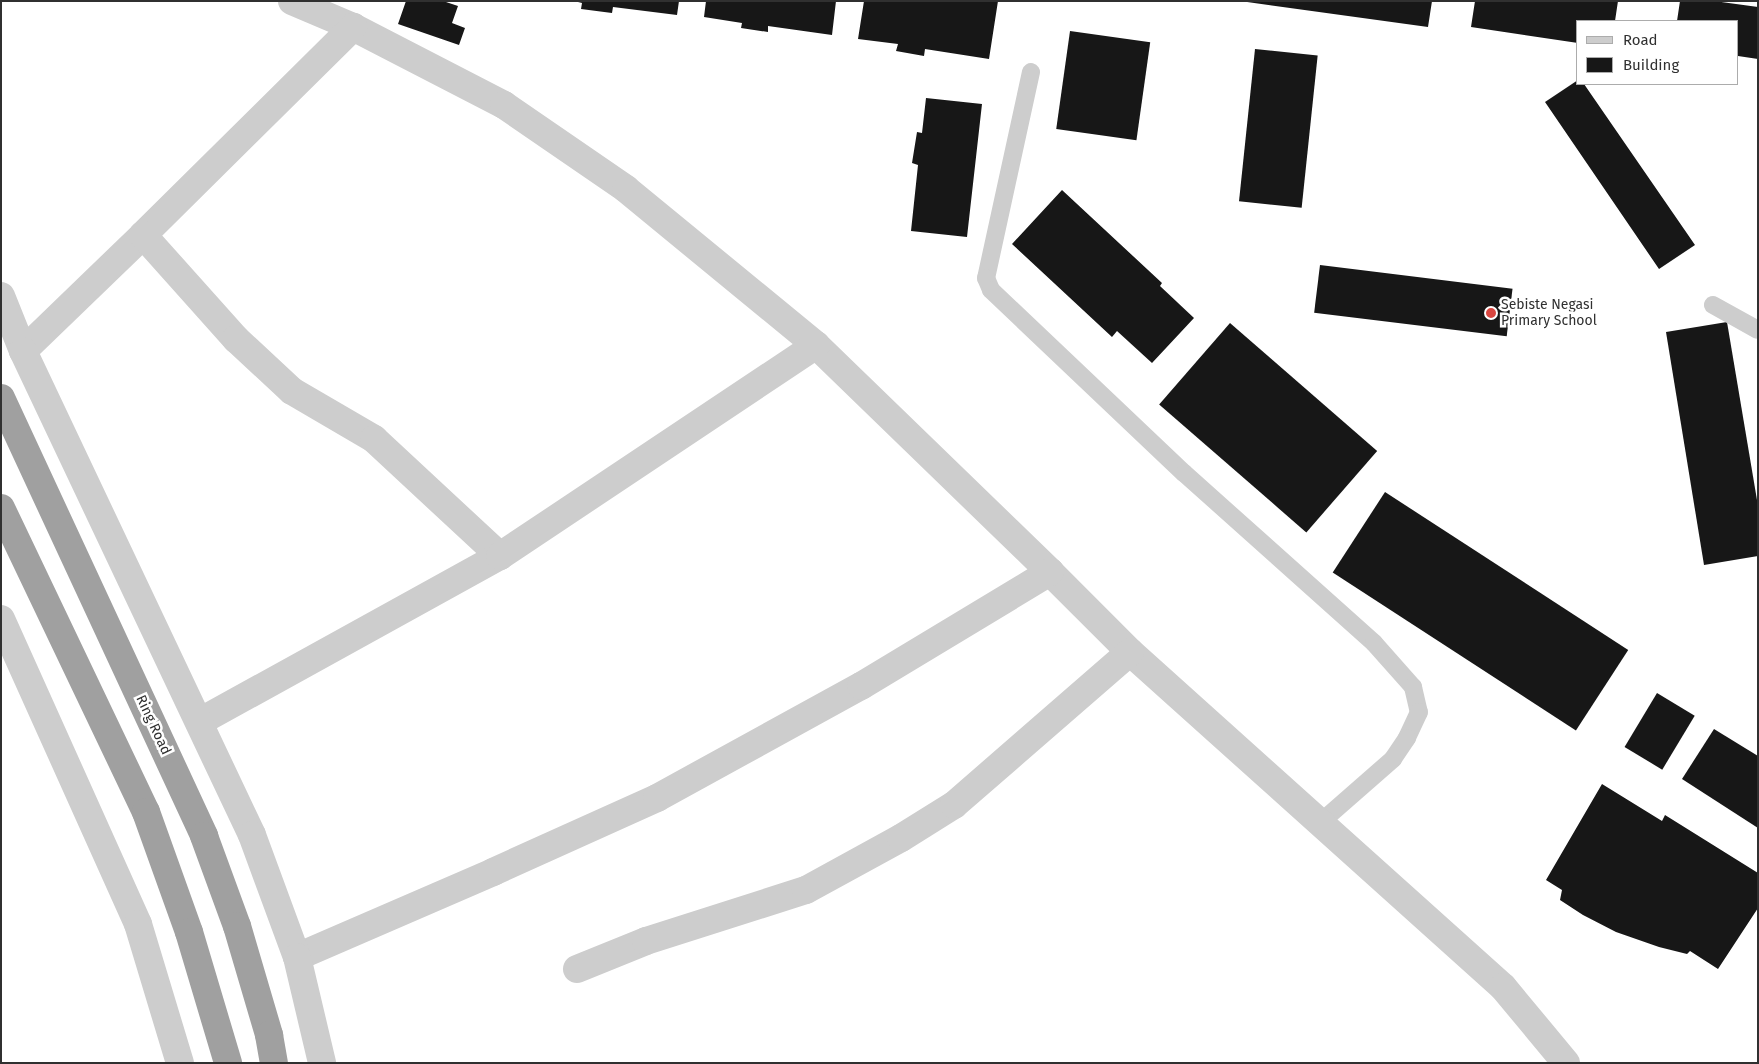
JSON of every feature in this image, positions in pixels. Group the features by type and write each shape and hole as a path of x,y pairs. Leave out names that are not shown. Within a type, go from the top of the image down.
{"highway":[{"name":"Ring Road","path":"1,398 204,836 237,926 270,1035 274,1063"},
{"path":"1,508 146,812 190,932 228,1063"}],"street":[{"path":"292,1 353,27 504,105 618,183 816,345 1130,652 1503,987 1566,1063"},
{"path":"23,351 353,27"},
{"path":"143,235 236,339 292,391 374,439 500,556"},
{"path":"1,296 23,351 252,835 297,957 322,1063"},
{"path":"199,722 500,556 816,345"},
{"path":"297,957 493,872 656,798 861,686 1050,572"},
{"path":"1,619 138,924 180,1063"},
{"path":"577,969 646,941 806,890 901,838 954,805 1130,652"}],"lane":[{"path":"1031,72 986,278 991,290 1184,473 1374,643 1413,687 1419,712 1407,738 1393,759 1321,822"},
{"path":"1713,304 1758,330"}],"building":[{"path":"406,1 443,1 458,6 452,23 465,28 459,45 398,24"},
{"path":"574,1 679,1 677,15 613,7 612,13 581,9 582,3"},
{"path":"706,1 836,1 832,35 768,26 768,32 741,28 742,23 704,17"},
{"path":"864,1 998,1 989,59 925,49 924,56 896,51 898,44 858,39"},
{"path":"1240,1 1432,1 1428,27"},
{"path":"1475,1 1618,1 1615,20 1576,20 1576,43 1471,27"},
{"path":"1680,1 1714,1 1758,7 1758,59 1739,56 1739,20 1677,20"},
{"path":"1070,31 1150,42 1136,140 1056,129"},
{"path":"1255,49 1318,56 1302,208 1239,201"},
{"path":"1576,81 1576,85 1585,85 1695,245 1659,269 1545,102"},
{"path":"926,98 982,104 967,237 911,231 918,165 912,163 917,132 922,133"},
{"path":"1062,190 1162,283 1160,286 1194,318 1152,363 1117,331 1112,337 1012,244"},
{"path":"1320,265 1513,289 1507,336 1314,313"},
{"path":"1727,322 1758,506 1758,556 1704,565 1666,332"},
{"path":"1230,323 1377,451 1306,532 1159,405"},
{"path":"1385,492 1628,650 1576,730 1333,573"},
{"path":"1657,693 1695,716 1662,770 1625,747"},
{"path":"1714,729 1758,756 1758,828 1682,779"},
{"path":"1602,784 1662,821 1665,815 1758,873 1758,908 1718,969 1690,951 1687,954 1659,947 1616,932 1583,915 1560,900 1562,890 1546,880"}],"place":[{"name":"Sebiste Negasi Primary School","path":"1491,313"}]}
